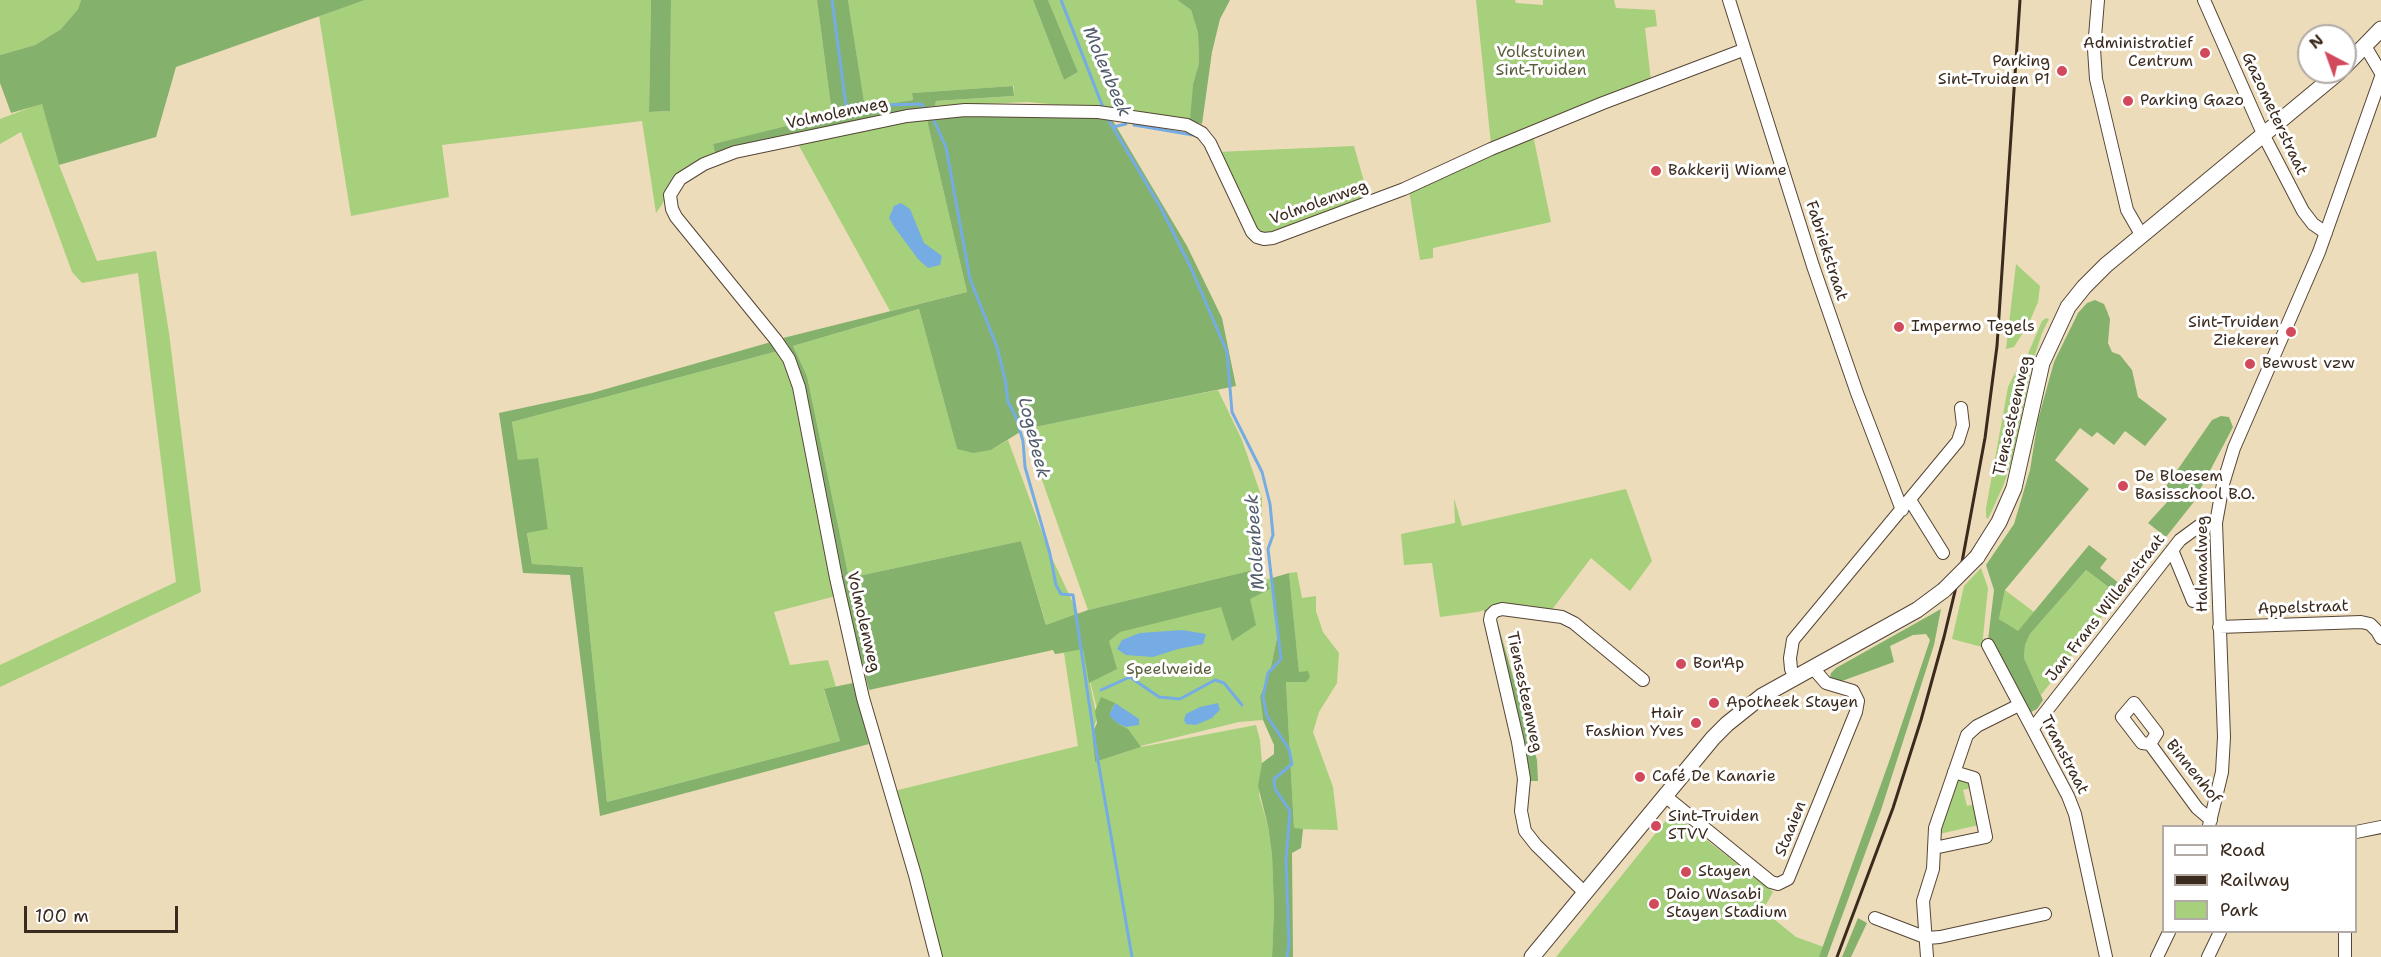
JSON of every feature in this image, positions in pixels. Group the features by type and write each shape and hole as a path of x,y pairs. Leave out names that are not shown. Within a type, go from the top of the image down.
{"main road":[{"path":"2357,54 2380,34"},
{"name":"Tiensesteenweg","path":"1532,957 1727,724 1762,696 1917,610 1936,597 1965,571 1989,539 2014,488 2042,363 2063,318 2084,287 2106,265 2325,84"}],"street":[{"name":"Fabriekstraat","path":"1729,0 1743,50 1857,393 1906,505"},
{"path":"2098,0 2094,49 2096,80 2127,210 2142,236"},
{"name":"Gazometerstraat","path":"2204,0 2264,136 2304,211 2313,224 2326,233"},
{"name":"Halmaalweg","path":"2210,823 2222,772 2223,737 2216,524 2223,483 2234,448 2326,233 2381,75 2365,46"},
{"name":"Volmolenweg","path":"936,957 913,865 863,698 836,578 797,381 789,360 776,340 680,224 672,209 670,195 680,179 691,171 735,152 883,120 965,110 1098,112 1187,125 1202,133 1210,143 1252,232 1264,239 1404,189 1491,148 1743,50"},
{"path":"1795,678 1790,658 1793,640 1958,441 1963,425 1961,408"},
{"path":"1906,505 1943,553"},
{"name":"Jan Frans Willemstraat","path":"2033,729 2172,550 2193,529 2216,524"},
{"name":"Halmaalweg","path":"2172,550 2193,601"},
{"name":"Tiensesteenweg","path":"1585,893 1536,845 1525,831 1521,811 1522,770 1490,620 1491,615 1502,609 1562,617 1574,623 1643,680"},
{"name":"Appelstraat","path":"2219,627 2361,622 2370,624 2381,638"},
{"name":"Tramstraat","path":"1988,645 2068,796 2075,814 2106,957"},
{"name":"Staaien","path":"1665,796 1771,882 1778,884 1788,879 1858,701 1853,691 1826,683 1813,668"},
{"path":"1927,957 1923,901 1933,869 1935,828 1967,735 1977,726 2019,705"},
{"name":"Binnenhof","path":"2150,744 2210,823"},
{"path":"1934,848 1986,837 1974,778 1954,772"},
{"path":"2357,832 2381,826"},
{"path":"1875,918 1927,938 2045,914"},
{"path":"2157,957 2169,933"},
{"path":"2208,957 2220,933"},
{"path":"2345,933 2345,957"}],"green space":[{"path":"0,0 81,0 78,9 61,29 35,45 0,55"},
{"path":"81,0 365,0 176,67 156,137 59,165 42,104 11,113 0,83 0,55 35,45 61,29 78,9"},
{"path":"365,0 651,0 649,112 670,111 671,0 817,0 832,116 713,144 715,153 687,170 666,193 656,213 642,121 442,145 449,197 351,216 319,16"},
{"path":"651,0 671,0 670,111 649,112"},
{"path":"817,0 848,0 865,108 913,100 912,93 1013,86 1014,96 936,101 935,106 898,112 715,153 713,144 832,115"},
{"path":"848,0 1033,0 1064,80 1078,72 1048,0 1177,0 1191,10 1198,33 1199,63 1193,84 1192,117 1190,121 1028,102 935,106 936,101 1014,96 1014,86 912,93 913,100 865,109"},
{"path":"1033,0 1048,0 1078,72 1064,80"},
{"path":"1177,0 1230,0 1220,19 1212,52 1202,124 1190,121 1193,84 1199,63 1198,33 1191,10"},
{"name":"Volkstuinen Sint-Truiden","path":"1476,0 1515,0 1516,3 1543,5 1543,0 1614,0 1616,8 1655,10 1657,26 1645,28 1651,81 1491,144"},
{"path":"42,103 59,165 97,261 156,251 169,333 201,592 0,687 0,665 176,582 138,273 82,283 72,272 21,132 0,144 0,119"},
{"path":"1071,115 1113,121 1187,246 1222,318 1236,386 1025,429 991,450 973,453 957,449 919,309 793,346 807,376 849,578 1021,541 1046,625 1088,610 1261,568 1270,589 1250,599 1256,625 1232,641 1221,607 1120,632 1109,641 1117,669 1089,683 1083,649 1055,654 1053,650 869,690 841,580 805,394 779,339 967,292 926,116"},
{"path":"926,116 967,292 890,311 798,144"},
{"path":"1533,135 1551,222 1433,248 1433,258 1420,260 1409,190"},
{"path":"1354,146 1369,199 1268,233 1260,233 1254,228 1217,152"},
{"path":"2016,264 2040,286 2038,302 2029,323 2014,347 2006,349"},
{"path":"2095,300 2104,304 2110,319 2108,343 2112,352 2120,355 2132,370 2138,397 2167,419 2145,446 2125,431 2114,445 2097,432 2092,437 2080,428 2055,460 2089,489 2005,590 1999,619 2018,631 2089,545 2107,559 2100,568 2125,588 2119,595 2086,570 2030,634 2025,645 2024,658 2043,700 2037,709 2029,713 1988,640 1994,590 1986,565 2014,524 2030,470 2038,420 2054,362 2078,313 2087,303"},
{"name":"Speelweide","path":"919,309 957,449 991,450 1008,440 1050,554 1082,622 1272,578 1278,633 1270,671 1260,695 1263,720 1239,722 1108,754 1086,664 1097,718 1092,734 1095,762 1141,747 1256,725 1262,763 1259,795 1268,826 1272,855 1274,910 1272,957 938,957 894,791 1078,746 1064,653 1055,654 1021,541 849,578 807,376 793,346"},
{"path":"2049,319 2033,361 2012,459 2004,484 1988,519 1986,508 2008,387 2015,373 2024,363 2042,321"},
{"path":"771,342 778,351 512,422 518,460 538,458 548,529 527,533 532,564 583,567 607,802 840,741 824,689 853,683 869,744 600,816 570,575 523,573 499,413 592,393"},
{"path":"778,351 791,372 836,596 774,612 790,665 828,660 836,687 824,690 840,741 607,802 583,567 532,564 527,532 548,528 537,458 518,461 512,422"},
{"path":"1218,390 1242,440 1262,498 1261,568 1088,610 1024,429"},
{"path":"2221,416 2229,417 2233,427 2193,503 2166,537 2148,523 2168,501 2160,495 2212,420"},
{"path":"1626,489 1652,561 1630,591 1591,558 1551,611 1502,604 1478,612 1440,617 1432,563 1404,565 1401,534 1455,523 1454,498 1462,526"},
{"path":"1981,568 1988,588 1982,647 1952,639 1964,586"},
{"path":"2086,570 2119,595 2041,695 2024,658 2025,645 2030,634"},
{"path":"1297,572 1302,598 1316,596 1316,611 1323,632 1339,653 1337,683 1319,712 1313,732 1333,787 1338,830 1294,829 1286,682 1306,682 1299,673 1289,573"},
{"path":"1289,573 1299,672 1308,671 1310,677 1306,682 1286,682 1294,828 1303,829 1301,848 1292,853 1293,957 1272,957 1274,910 1272,855 1268,826 1258,786 1262,763 1274,754 1274,745 1263,720 1260,696 1270,671 1278,633 1272,578"},
{"path":"2005,590 2034,612 2018,632 1999,619"},
{"path":"1493,607 1537,760 1538,781 1529,781 1522,744 1484,610"},
{"path":"1941,609 1934,645 1881,810 1827,957 1819,957 1930,640 1926,634 1913,635 1890,646 1894,662 1842,681 1830,677 1831,673 1836,668"},
{"path":"1101,697 1115,703 1111,710 1117,723 1128,729 1141,747 1095,762 1092,734 1097,723 1095,711"},
{"path":"1960,777 1969,780 1971,788 1963,790 1967,806 1975,804 1979,825 1939,834 1953,782"},
{"name":"Stayen","path":"1672,813 1773,892 1763,910 1796,937 1824,947 1819,957 1556,957"},
{"path":"1858,918 1867,923 1851,957 1842,957"}],"water":[{"path":"901,203 910,209 924,243 942,256 940,265 928,268 918,259 895,228 889,218 894,206"},
{"path":"1182,630 1206,634 1203,644 1153,657 1126,655 1117,649 1122,640 1140,633"},
{"path":"1115,703 1139,719 1139,725 1126,727 1117,723 1109,715"},
{"path":"1218,703 1220,710 1212,718 1196,725 1186,724 1184,720 1186,714 1200,707"}],"waterway":[{"name":"Logebeek","path":"832,0 846,106 921,104 927,111"},
{"name":"Molenbeek","path":"1061,0 1104,110"},
{"name":"Logebeek","path":"932,116 946,147 970,279 997,347 1008,402 1016,417 1023,441 1025,467 1050,554 1056,585 1061,594 1073,595 1096,749 1132,957"},
{"name":"Molenbeek","path":"1108,119 1161,208 1191,268 1227,352 1232,412 1262,472 1270,504 1273,535 1268,549 1281,659 1268,673 1263,697 1267,716 1289,749 1292,764 1274,779 1275,789 1290,811 1286,860 1289,944 1287,957"},
{"path":"1113,127 1126,124"},
{"path":"1134,125 1193,135"},
{"path":"1101,690 1130,677 1159,697 1180,699 1215,680 1224,683 1242,705"}],"railway":[{"path":"1837,957 1893,808 1921,720 1962,562 1985,438 1997,346 2020,0"}],"place":[{"name":"Administratief Centrum","path":"2205,53"},
{"name":"Parking Sint-Truiden P1","path":"2062,71"},
{"name":"Parking Gazo","path":"2128,101"},
{"name":"Bakkerij Wiame","path":"1656,171"},
{"name":"Impermo Tegels","path":"1899,327"},
{"name":"Sint-Truiden Ziekeren","path":"2291,332"},
{"name":"Bewust vzw","path":"2250,364"},
{"name":"De Bloesem Basisschool B.O.","path":"2123,486"},
{"name":"Bon'Ap","path":"1681,664"},
{"name":"Apotheek Stayen","path":"1714,703"},
{"name":"Hair Fashion Yves","path":"1696,723"},
{"name":"Café De Kanarie","path":"1640,777"},
{"name":"Sint-Truiden STVV","path":"1656,826"},
{"name":"Stayen","path":"1686,872"},
{"name":"Daio Wasabi Stayen Stadium","path":"1654,904"}]}
